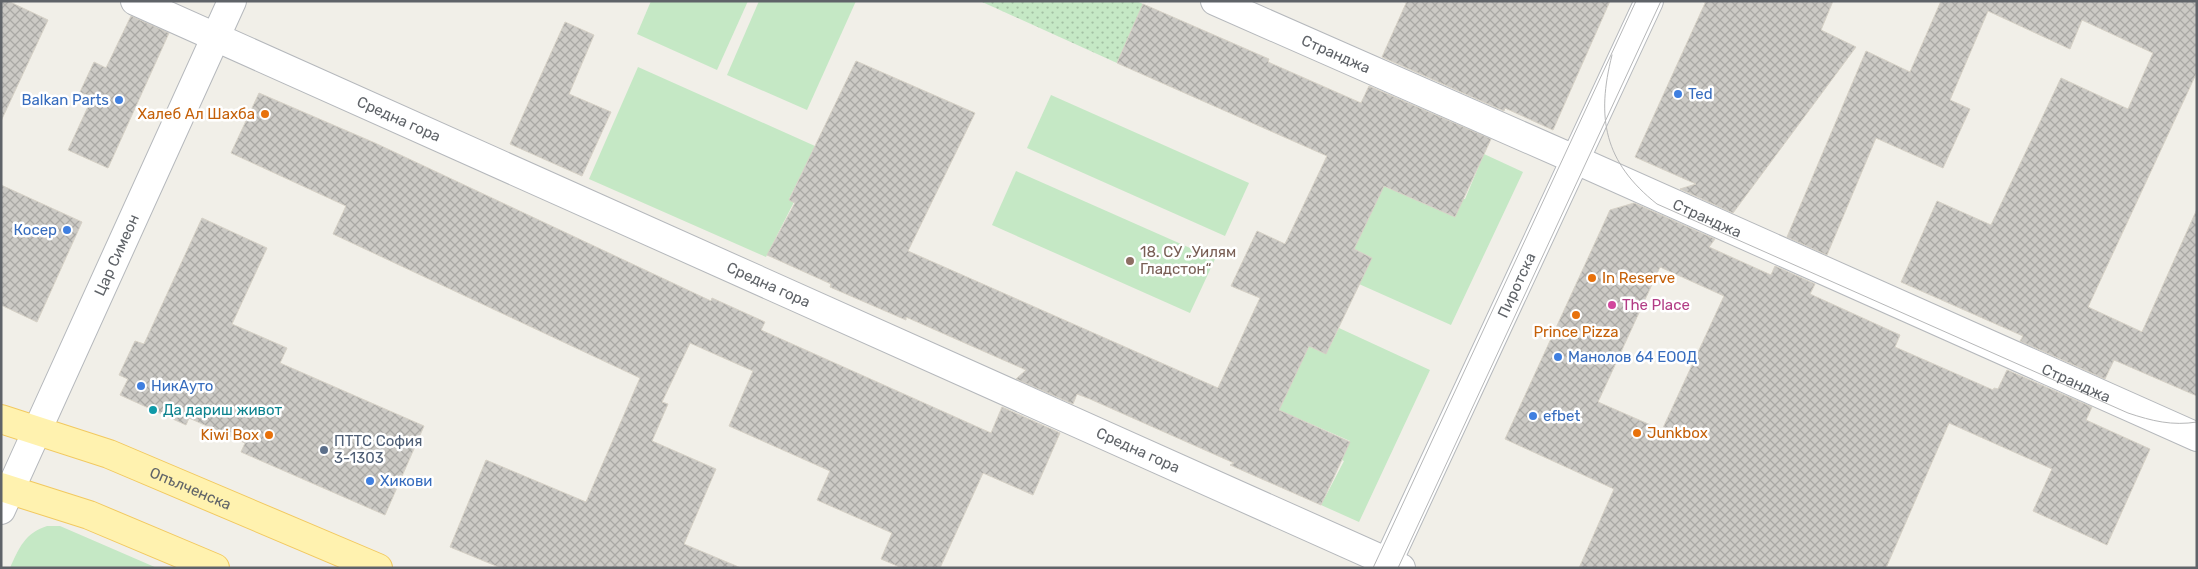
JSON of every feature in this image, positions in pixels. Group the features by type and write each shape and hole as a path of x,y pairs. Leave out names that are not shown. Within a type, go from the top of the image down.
{"main road":[{"name":"Опълченска","path":"1,419 108,454 378,568"},
{"path":"4,496 90,515 215,568"}],"street":[{"name":"Средна гора","path":"135,1 1391,566"},
{"name":"Цар Симеон","path":"4,496 37,431 232,1"},
{"name":"Странджа","path":"1215,1 1576,159 2197,437"},
{"name":"Пиротска","path":"1391,566 1649,1"}],"green space":[{"path":"651,1 748,1 717,70 637,34"},
{"path":"759,1 856,1 807,110 727,75"},
{"path":"980,1 1136,1 1143,4 1117,63"},
{"path":"638,67 815,146 789,199 794,202 766,257 589,179"},
{"path":"1051,95 1249,183 1225,236 1027,148"},
{"path":"1484,154 1523,172 1451,325 1359,284 1372,258 1354,249 1384,186 1455,217 1463,199 1465,199"},
{"path":"1016,171 1215,259 1190,313 992,225"},
{"path":"1339,328 1430,370 1359,522 1321,505 1344,461 1342,460 1350,441 1279,410 1309,346 1326,354"},
{"path":"47,526 60,526 157,568 10,568 28,537"}],"building":[{"path":"1,1 8,1 48,20 1,121"},
{"path":"1407,1 1610,1 1553,130 1505,108 1504,111 1382,57"},
{"path":"1706,1 1833,1 1821,30 1856,47 1733,213 1680,189 1696,184 1635,157"},
{"path":"1941,1 2197,1 2197,72 2088,307 2142,332 2197,209 2197,396 2114,360 2105,379 2020,341 2023,336 1901,282 1937,201 1991,225 2061,78 2128,109 2153,53 2082,20 2070,49 1988,11 1950,100 1970,109 1943,168 1876,138 1827,255 1787,237 1866,51 1910,72"},
{"path":"1143,4 1269,59 1268,62 1361,103 1369,86 1491,139 1455,217 1384,186 1354,249 1372,258 1326,354 1309,346 1279,410 1350,442 1321,505 1230,465 1234,463 1090,399 1077,394 1073,404 1016,379 1026,370 906,317 906,320 830,287 831,284 767,255 795,203 789,200 856,61 975,113 908,251 1218,388 1260,298 1231,286 1257,231 1285,244 1327,156 1117,63"},
{"path":"131,16 169,33 108,168 68,150 92,98 80,92 94,62 106,68"},
{"path":"565,22 594,35 569,94 611,112 582,176 510,144"},
{"path":"259,93 375,143 711,301 712,298 765,322 761,330 991,433 1002,407 1060,433 1033,495 983,473 940,568 902,568 881,559 892,533 817,500 830,471 729,426 753,371 690,343 662,402 668,404 652,441 716,469 684,544 741,568 501,568 450,547 486,460 586,502 640,378 333,234 346,206 231,153"},
{"path":"1,185 82,222 37,322 1,305"},
{"path":"1634,203 1715,239 1709,247 1771,275 1775,266 1815,284 1810,294 1900,335 1895,347 1993,390 1994,388 1998,389 2007,370 2092,407 2086,420 2150,449 2107,545 2033,511 2052,469 1949,423 1886,568 1579,568 1614,489 1505,439 1610,210","holes":["1660,267 1724,296 1662,430 1598,402"]},
{"path":"202,218 267,248 232,324 287,348 280,363 424,426 385,515 241,452 245,443 189,418 186,425 120,395 128,379 119,375 135,341 144,344"}],"tram line":[{"path":"1373,568 1636,1"},
{"path":"1398,568 1661,1"},
{"path":"1612,55 1605,99 1605,119 1609,137 1615,155 1625,172 1657,204 2128,413 2162,422 2197,422"}],"place":[{"name":"Ted","path":"1678,94"},
{"name":"Balkan Parts","path":"119,100"},
{"name":"Халеб Ал Шахба","path":"265,114"},
{"name":"Косер","path":"67,230"},
{"name":"18. СУ „Уилям Гладстон“","path":"1130,261"},
{"name":"In Reserve","path":"1592,278"},
{"name":"The Place","path":"1612,305"},
{"name":"Prince Pizza","path":"1576,315"},
{"name":"Манолов 64 ЕООД","path":"1558,357"},
{"name":"НикАуто","path":"141,386"},
{"name":"Да дариш живот","path":"153,410"},
{"name":"efbet","path":"1533,416"},
{"name":"Junkbox","path":"1637,433"},
{"name":"Kiwi Box","path":"269,435"},
{"name":"ПТТС София 3-1303","path":"324,450"},
{"name":"Хикови","path":"370,481"}]}
